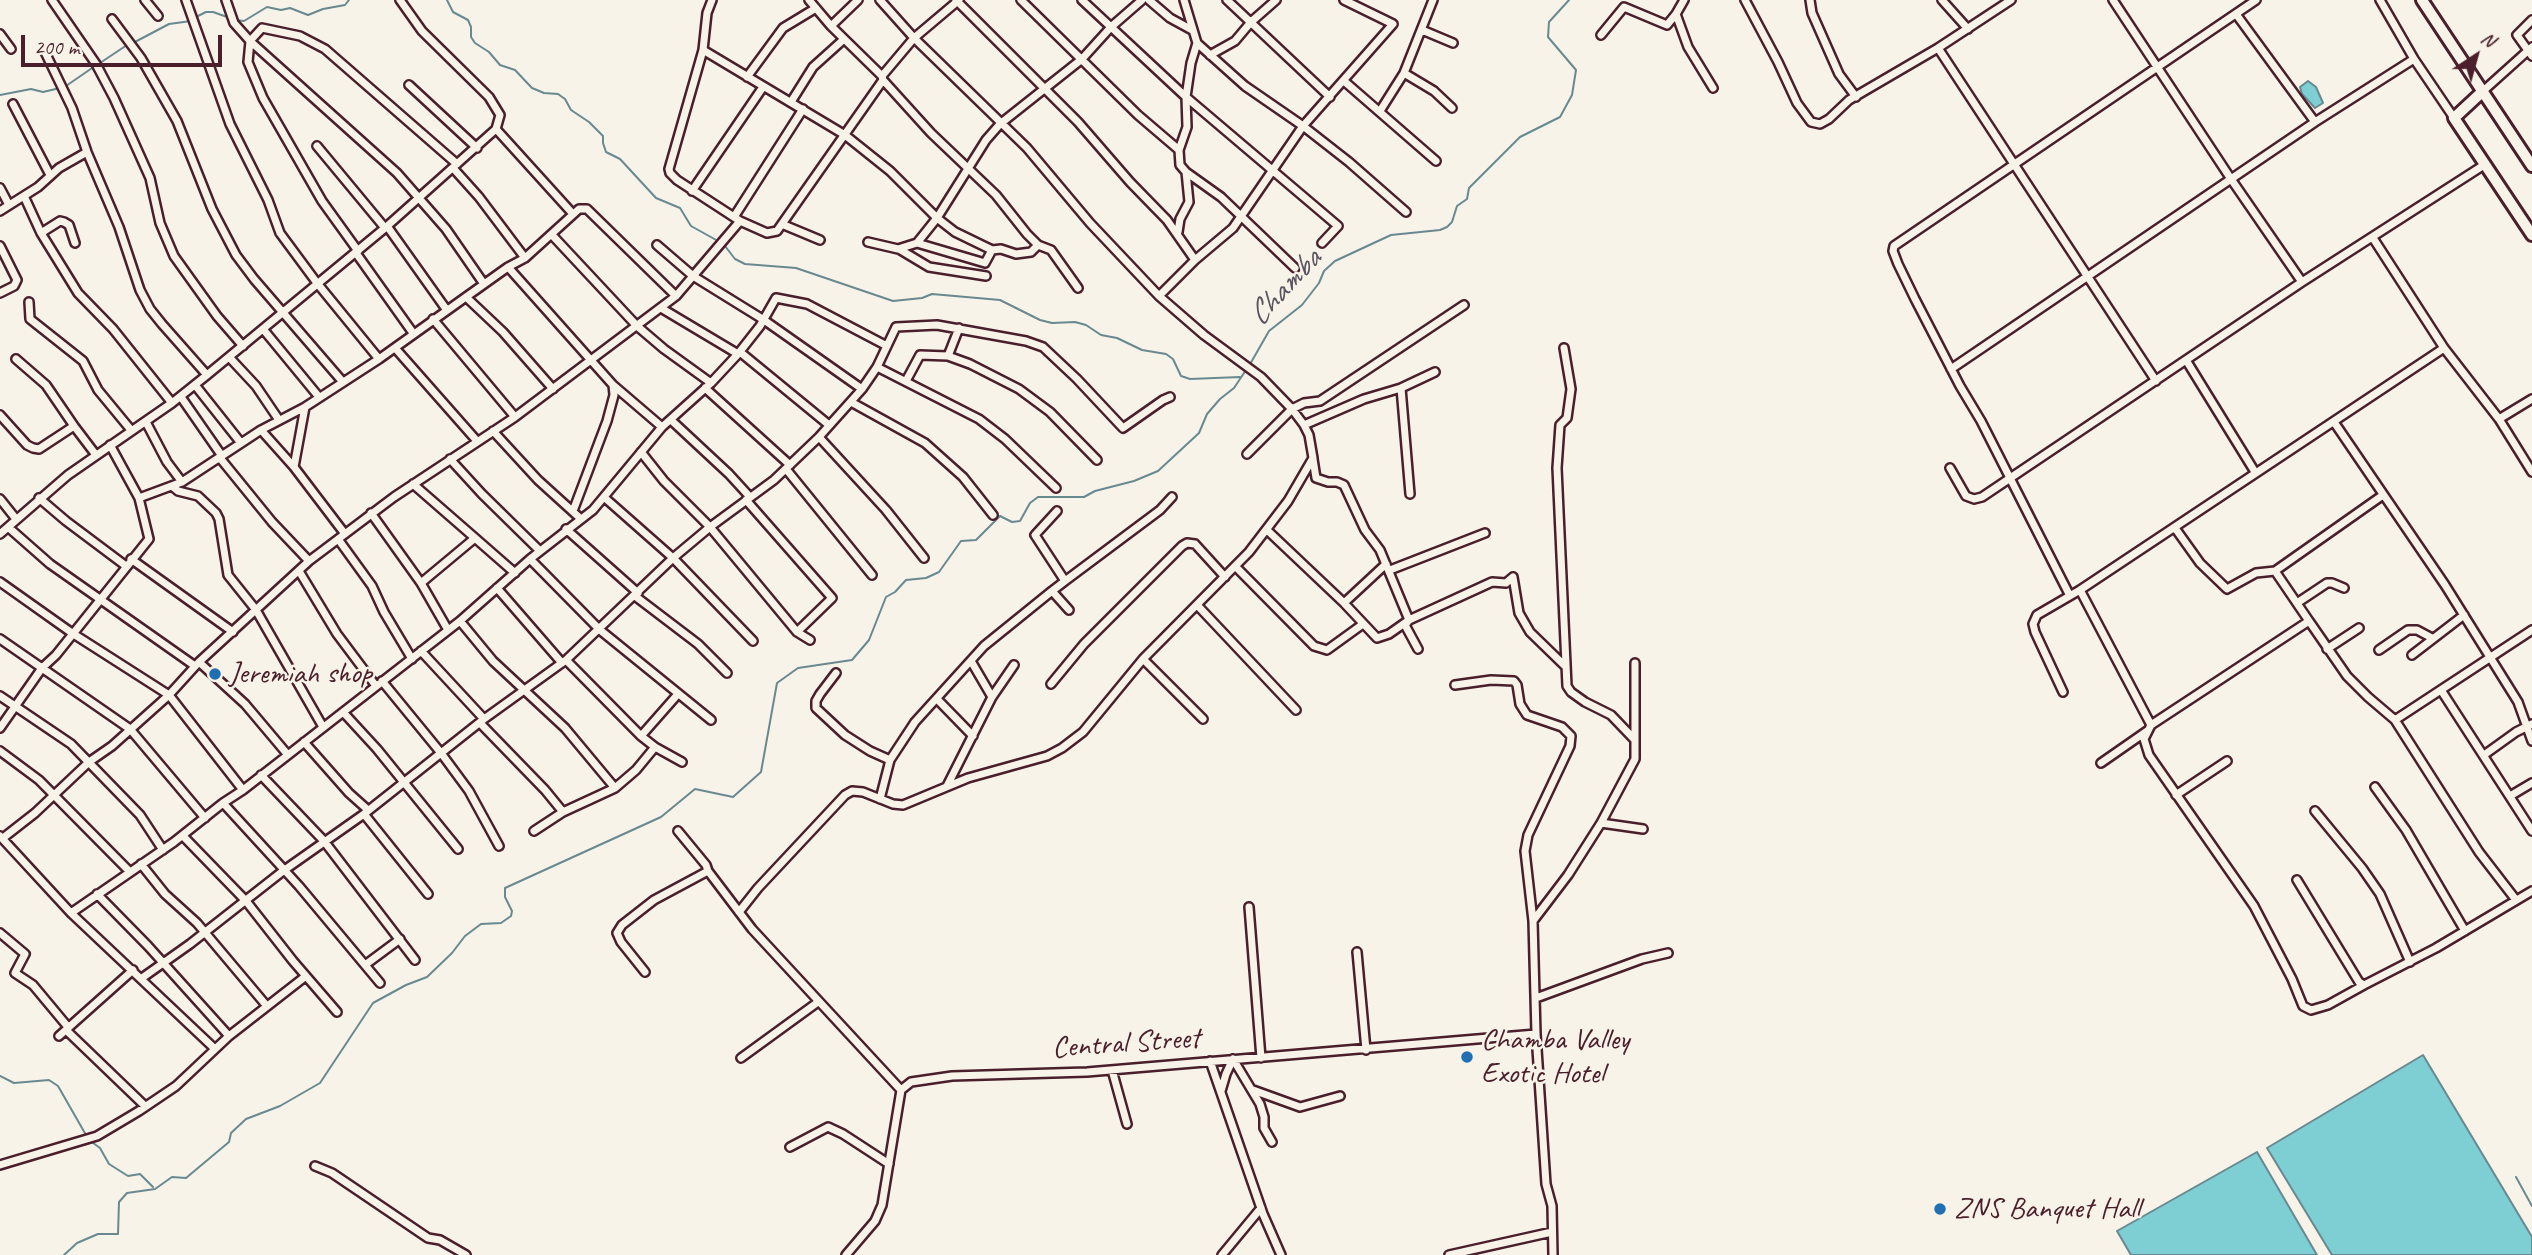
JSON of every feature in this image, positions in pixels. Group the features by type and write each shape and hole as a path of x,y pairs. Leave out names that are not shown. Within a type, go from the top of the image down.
{"main road":[{"path":"2422,0 2532,166"},
{"path":"2482,92 2454,118 2532,235"}],"street":[{"path":"52,0 96,64 114,98 150,178 160,223 174,257 217,316 243,346"},
{"path":"145,0 158,16"},
{"path":"186,0 230,124 268,200 280,233 379,359"},
{"path":"226,0 233,23 250,41 310,97 363,141 419,197 446,229 484,284"},
{"path":"0,534 39,498 181,397 357,252 496,129 500,115 489,97 422,31 400,0"},
{"path":"712,0 707,13 703,50 669,164 670,173 692,191 737,219 771,233 783,225 883,78 914,38 958,0 1046,88 1178,233 1195,260"},
{"path":"808,0 931,132 996,195 1038,245 1051,250 1078,288"},
{"path":"831,26 858,0"},
{"path":"880,0 914,38 1027,148 1090,223 1159,296 1204,335 1261,377 1292,409 1309,435 1316,478 1344,485 1388,567 1409,620"},
{"path":"1021,0 1138,115 1179,150"},
{"path":"1082,0 1186,97 1338,226 1322,243"},
{"path":"898,249 917,243 937,218 986,140 1000,124 1082,59 1111,27 1142,0"},
{"path":"1149,0 1170,19 1192,30"},
{"path":"1184,0 1197,43 1245,86 1303,126 1406,212"},
{"path":"1227,0 1330,97"},
{"path":"1210,55 1235,41 1251,22 1276,0"},
{"path":"1380,111 1404,73 1433,0"},
{"path":"1601,35 1624,7 1667,25 1684,0"},
{"path":"1745,0 1779,62 1797,103 1811,121 1825,122 1845,103 1938,48 2011,0"},
{"path":"1810,0 1812,13 1839,74 1856,97"},
{"path":"1942,0 1968,29"},
{"path":"2113,0 2302,282"},
{"path":"2070,596 1898,264 1894,246 2256,0"},
{"path":"2380,0 2414,59 2454,118"},
{"path":"1159,296 1195,260 1228,233 1303,126 1393,24 1347,1"},
{"path":"747,77 783,28 816,8"},
{"path":"2236,14 2315,122"},
{"path":"1676,15 1688,47 1713,88"},
{"path":"112,19 141,58 177,121 212,209 236,255 342,381"},
{"path":"2482,92 2531,51 2516,35 2532,20"},
{"path":"413,333 322,201 310,175 267,106 248,62 250,41 262,27 300,36 318,45 455,166 525,258"},
{"path":"1422,30 1453,43"},
{"path":"0,34 11,49"},
{"path":"790,102 822,57 844,40"},
{"path":"1197,43 1186,97 1187,127 1179,150 1180,165 1221,197 1295,268"},
{"path":"1938,48 2156,380"},
{"path":"44,50 72,108 87,152 119,227 140,290 150,309 207,375"},
{"path":"703,50 845,135 955,232 992,250 1001,249 1022,254 1031,252 1038,245"},
{"path":"1951,369 2315,122 2414,59"},
{"path":"1404,73 1434,90 1452,108"},
{"path":"1344,81 1436,161"},
{"path":"409,85 477,148"},
{"path":"692,191 763,87"},
{"path":"13,104 50,175"},
{"path":"215,1049 71,914 1,837 53,796 169,695 197,664 309,561 371,513 515,417 676,296 737,219 803,108"},
{"path":"496,129 573,214"},
{"path":"317,146 386,227 446,309"},
{"path":"0,211 87,152"},
{"path":"1950,468 1963,493 1974,499 1982,497 2302,282 2484,165"},
{"path":"1178,233 1180,219 1189,202 1186,172"},
{"path":"0,188 9,205"},
{"path":"24,196 41,233 78,293 113,329 172,403"},
{"path":"139,498 182,482 261,430 305,407 379,359 446,309 525,258 583,207 676,296"},
{"path":"41,233 64,222 69,225 75,243"},
{"path":"783,225 820,240"},
{"path":"552,234 637,326 708,385 788,467 872,575"},
{"path":"2373,238 2444,348 2499,419 2532,472"},
{"path":"868,242 898,249 929,267 986,276"},
{"path":"917,243 985,263 992,250"},
{"path":"657,245 694,276 764,320 862,389"},
{"path":"0,246 17,280 14,286 0,293"},
{"path":"508,267 613,385 662,427"},
{"path":"466,297 503,332 553,389"},
{"path":"71,914 183,836 243,790 460,621 530,559 581,519 605,498 662,427 739,353 764,320 776,298 807,304 887,346"},
{"path":"29,302 30,319 83,361 98,390 131,430"},
{"path":"1247,454 1292,409 1320,400 1465,305"},
{"path":"661,308 739,353 829,425"},
{"path":"433,319 515,417"},
{"path":"142,978 164,964 283,870 366,812 564,661 600,630 673,558 788,467 819,437 862,389 877,367 896,327 937,325 1026,341 1043,347 1123,428 1170,397"},
{"path":"948,356 959,328"},
{"path":"263,329 319,397"},
{"path":"395,348 477,441"},
{"path":"1564,348 1571,389 1567,418 1560,425 1557,468 1567,686 1571,692 1611,715 1634,739"},
{"path":"2063,692 2035,632 2033,624 2037,615 2175,528 2444,348"},
{"path":"906,381 920,355 948,356 1019,389 1050,412 1097,460"},
{"path":"229,357 256,386 279,420"},
{"path":"16,359 46,385 96,455"},
{"path":"2186,360 2256,472"},
{"path":"877,367 979,419 1015,448 1056,488"},
{"path":"1304,425 1435,372"},
{"path":"195,385 241,443"},
{"path":"573,511 607,421 614,395 613,385"},
{"path":"1401,388 1410,494"},
{"path":"181,397 221,457 272,522 309,561"},
{"path":"2499,419 2532,399"},
{"path":"851,402 925,443 968,483 993,515"},
{"path":"293,467 305,407"},
{"path":"0,415 27,445 38,449 74,426"},
{"path":"671,420 729,474 832,598 797,632"},
{"path":"146,422 167,462 182,482"},
{"path":"2334,422 2464,615 2488,658 2518,702 2529,725 2532,741"},
{"path":"261,430 345,534"},
{"path":"494,431 538,480 581,519"},
{"path":"819,437 886,510 924,558"},
{"path":"0,728 42,668 56,656 150,537 139,498 110,445"},
{"path":"641,452 664,481 710,527 797,632 810,640"},
{"path":"739,912 758,888 845,795 852,791 903,805 991,771 1047,756 1083,732 1143,659 1198,606 1267,530 1313,458"},
{"path":"450,459 540,551"},
{"path":"413,484 515,573"},
{"path":"172,486 178,491 198,496 216,513 225,569 256,610 323,727"},
{"path":"2175,528 2200,563 2227,589 2256,573 2275,572 2383,495"},
{"path":"880,799 890,760 915,722 1000,632 1160,510 1172,497"},
{"path":"39,498 66,522 233,632"},
{"path":"605,498 673,558 752,641"},
{"path":"0,499 16,519"},
{"path":"1057,511 1035,535 1065,581"},
{"path":"371,513 421,583 448,630"},
{"path":"8,527 50,564 197,664 246,704 288,755"},
{"path":"566,529 636,594 698,643 727,673"},
{"path":"1267,530 1379,638 1409,620 1492,582 1506,583 1513,577 1519,613 1530,632 1565,666"},
{"path":"1344,603 1388,567 1485,533"},
{"path":"421,583 475,538"},
{"path":"338,539 372,586 412,659"},
{"path":"1051,684 1084,644 1182,546 1187,543 1195,544 1225,577"},
{"path":"530,559 600,630 711,720"},
{"path":"1235,566 1314,646 1327,650 1363,624"},
{"path":"299,571 337,634 441,753 469,791 499,846"},
{"path":"2275,572 2347,676 2395,720 2479,852 2516,900"},
{"path":"0,582 72,633 169,695 243,790"},
{"path":"2297,603 2327,583 2344,588"},
{"path":"497,589 564,661 642,736 655,747 682,762"},
{"path":"2080,590 2149,728"},
{"path":"1052,591 1069,610"},
{"path":"1198,606 1296,710"},
{"path":"2412,655 2464,615"},
{"path":"1409,620 1405,625 1418,649"},
{"path":"460,621 493,661 565,728 615,788"},
{"path":"2101,763 2309,621"},
{"path":"2327,649 2359,628"},
{"path":"2379,650 2408,630 2413,629 2432,638"},
{"path":"2395,720 2532,629"},
{"path":"0,639 130,729 205,818"},
{"path":"421,651 563,812"},
{"path":"1143,659 1203,719"},
{"path":"971,662 992,697"},
{"path":"1533,921 1568,875 1601,823 1635,759 1634,663"},
{"path":"946,787 992,697 1014,665"},
{"path":"836,673 816,701 816,708 845,735 890,760"},
{"path":"1455,685 1491,680 1514,681 1520,704 1527,715 1562,727 1571,736 1570,746 1528,835 1525,851 1533,921 1536,1034 1546,1184 1556,1205 1552,1232 1553,1255"},
{"path":"2441,690 2532,831"},
{"path":"642,736 678,694"},
{"path":"0,696 71,744 140,815 163,850"},
{"path":"937,699 973,736"},
{"path":"343,712 458,849"},
{"path":"2484,755 2529,725"},
{"path":"2149,728 2144,739 2149,755 2254,906 2303,1006 2311,1010 2328,1005 2410,962 2532,891"},
{"path":"304,742 366,812 428,894"},
{"path":"534,831 563,812 615,788 636,770 655,747"},
{"path":"0,751 38,780 130,872"},
{"path":"2176,795 2227,761"},
{"path":"261,775 324,841 415,960"},
{"path":"2510,796 2532,783"},
{"path":"2375,787 2406,830 2465,930"},
{"path":"223,803 299,886 380,983"},
{"path":"2315,811 2362,868 2379,894 2410,962"},
{"path":"1601,823 1643,829"},
{"path":"678,831 739,912 818,1002 901,1090 882,1205 875,1221 846,1255"},
{"path":"183,836 246,901 337,1012"},
{"path":"141,864 165,894 179,904 205,932 266,1006"},
{"path":"645,972 617,933 622,925 654,900 708,871"},
{"path":"2297,880 2364,985"},
{"path":"97,894 229,1036"},
{"path":"1249,907 1261,1058"},
{"path":"0,933 25,954 15,973 33,985 67,1028 145,1107"},
{"path":"365,965 400,939"},
{"path":"1357,952 1366,1050"},
{"path":"1536,998 1642,959 1668,953"},
{"path":"59,1036 133,970"},
{"path":"0,1166 97,1136 145,1107 176,1086 229,1036 306,976"},
{"path":"741,1058 818,1002"},
{"name":"Central Street","path":"901,1090 911,1082 952,1076 1112,1070 1536,1034"},
{"path":"1233,1059 1260,1104 1264,1128 1272,1142"},
{"path":"1221,1091 1233,1059"},
{"path":"1210,1061 1261,1208 1281,1255"},
{"path":"1112,1070 1127,1124"},
{"path":"1252,1089 1300,1107 1340,1096"},
{"path":"790,1147 828,1127 843,1133 889,1164"},
{"path":"315,1166 332,1173 428,1238 453,1246 466,1255"},
{"path":"1222,1255 1261,1208"},
{"path":"1449,1255 1552,1232"}],"water":[{"path":"2308,81 2316,87 2323,103 2315,108 2302,94 2300,87"},
{"path":"2423,1055 2532,1237 2532,1255 2332,1255 2267,1148"},
{"path":"2257,1152 2317,1255 2131,1255 2117,1231"}],"waterway":[{"path":"235,20 244,21 267,7 281,10 290,8 308,15 345,5 349,0"},
{"path":"447,0 453,12 468,20 475,43 489,52 500,65 515,70 532,88 544,93 558,94 565,99 571,110 603,136 606,152 620,159 656,198 680,208 691,226 718,241"},
{"name":"Chamba","path":"1249,366 1269,331 1302,305 1319,283 1324,271 1335,261 1391,235 1447,227 1452,222 1457,206 1467,199 1469,188 1520,137 1560,117 1572,95 1576,70 1548,37 1549,22 1569,0"},
{"path":"196,17 213,12 230,18"},
{"path":"133,43 169,24 191,21"},
{"path":"100,63 127,45"},
{"path":"66,86 95,66"},
{"path":"0,95 31,89 43,92 60,88"},
{"path":"725,246 735,259 745,264 796,268 893,301 922,298 932,294 1000,300 1040,320 1052,323 1075,322 1142,350 1166,354 1173,359 1181,376 1190,379 1240,377"},
{"path":"64,1255 77,1243 98,1234 118,1234 119,1202 127,1193 155,1189 172,1177 186,1178 229,1142 231,1133 246,1119 280,1106 320,1083 373,1003 427,977 465,936 481,924 501,923 511,916 505,888 661,817 695,789 733,797 761,772 777,683 798,668 852,660 869,640 886,597 906,580 926,578 939,572 961,541 976,540 1000,516 1012,522 1020,521 1030,503 1038,497 1084,497 1158,471 1199,433 1207,414 1234,388 1246,370"},
{"path":"0,1076 14,1083 49,1080 58,1086 86,1135"},
{"path":"89,1140 100,1148 109,1164 128,1176 140,1174 153,1187"},
{"path":"2516,1177 2532,1206"}],"place":[{"name":"Jeremiah shop","path":"215,674"},
{"name":"Chamba Valley Exotic Hotel","path":"1467,1057"},
{"name":"ZNS Banquet Hall","path":"1940,1209"}]}
